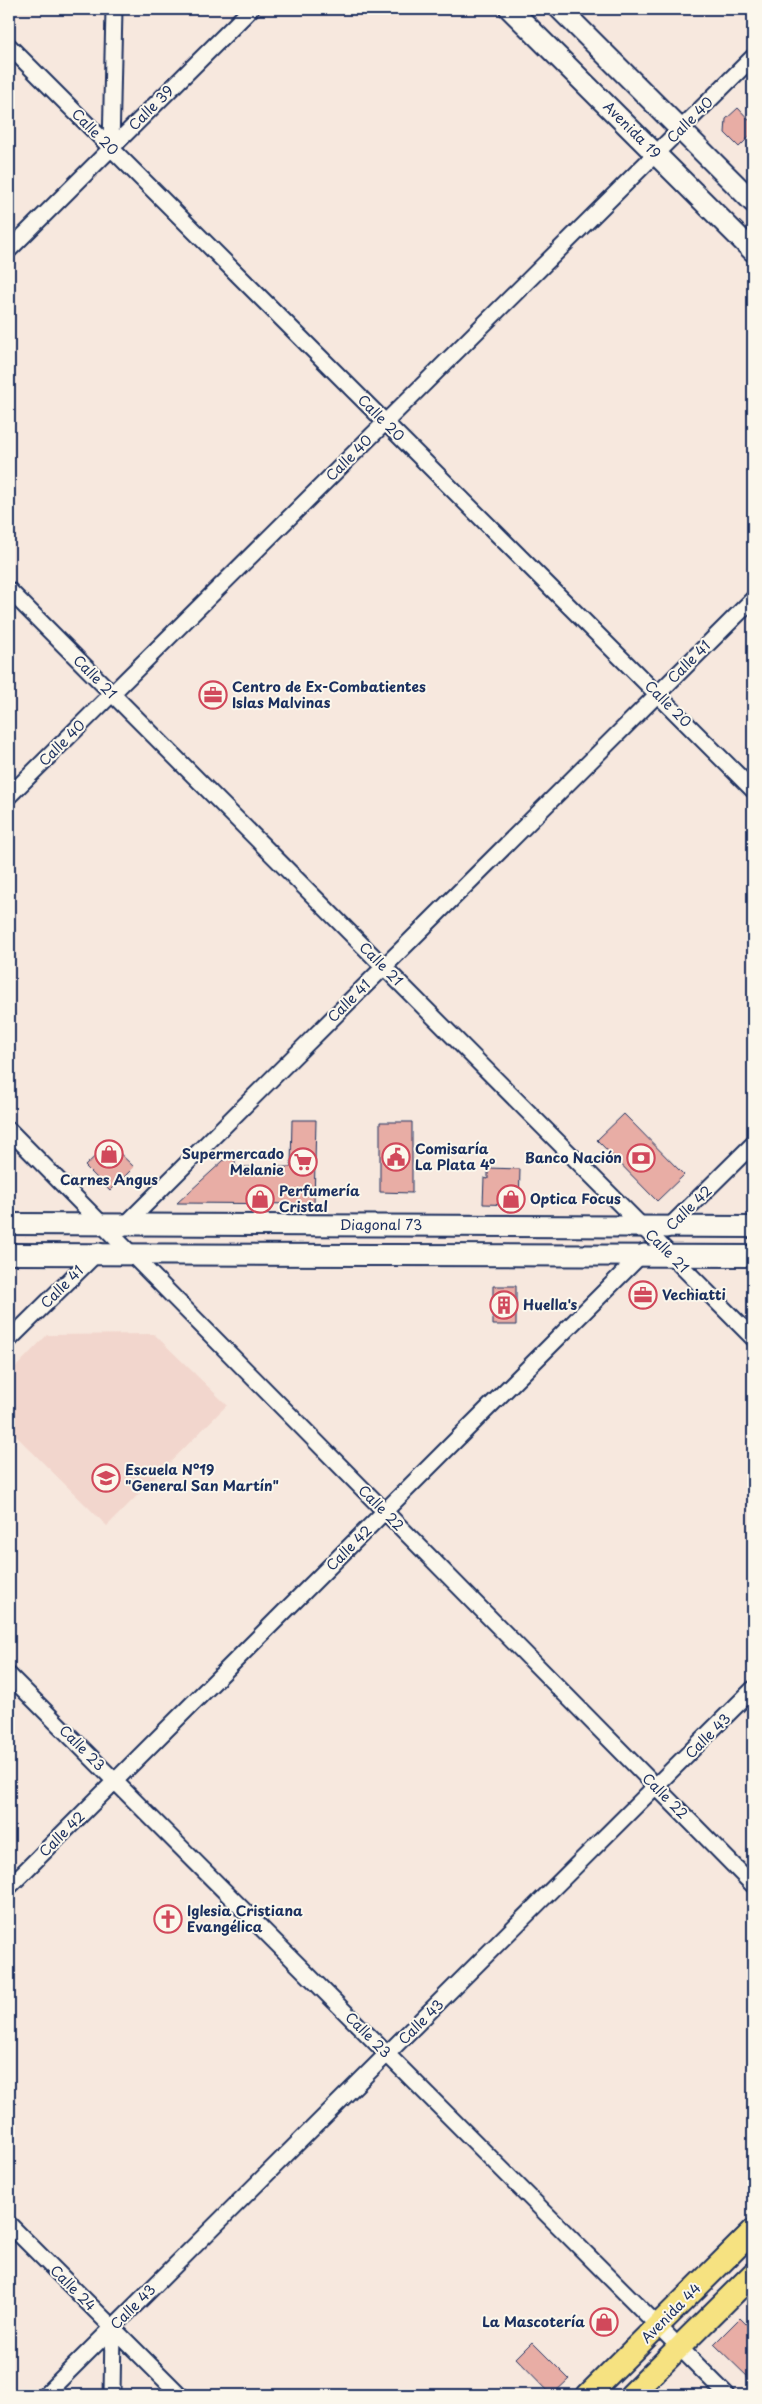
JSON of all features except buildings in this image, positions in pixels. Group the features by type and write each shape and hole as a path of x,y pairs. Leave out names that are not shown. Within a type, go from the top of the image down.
{"main road":[{"name":"Avenida 19","path":"510,9 753,251"},
{"path":"560,9 753,202"},
{"name":"Diagonal 73","path":"9,1224 114,1228 649,1233 671,1226 753,1227"},
{"path":"9,1254 753,1256"},
{"name":"Avenida 44","path":"588,2395 753,2231"},
{"path":"631,2395 753,2274"}],"street":[{"path":"111,148 114,9"},
{"name":"Calle 39","path":"9,250 251,9"},
{"name":"Calle 20","path":"9,46 753,790"},
{"name":"Calle 40","path":"9,796 753,57"},
{"name":"Calle 21","path":"9,590 753,1338"},
{"name":"Calle 41","path":"9,1340 95,1254 114,1228 384,967 753,599"},
{"name":"Calle 22","path":"9,1130 114,1228 131,1254 753,1885"},
{"name":"Calle 42","path":"671,1226 753,1144"},
{"name":"Calle 42","path":"9,1887 640,1256 649,1233"},
{"name":"Calle 23","path":"9,1675 727,2395"},
{"name":"Calle 43","path":"45,2395 753,1690"},
{"name":"Calle 24","path":"9,2224 180,2395"},
{"path":"112,2395 113,2328"}],"shaded area":[{"name":"Escuela N°19 \"General San Martín\"","path":"154,1334 227,1405 107,1526 9,1429 9,1374 47,1335"}],"place":[{"name":"Centro de Ex-Combatientes Islas Malvinas","path":"213,695"},
{"name":"Carnes Angus","path":"109,1154"},
{"name":"Comisaría La Plata 4°","path":"396,1157"},
{"name":"Banco Nación","path":"641,1158"},
{"name":"Supermercado Melanie","path":"303,1162"},
{"name":"Perfumería Cristal","path":"260,1199"},
{"name":"Optica Focus","path":"511,1199"},
{"name":"Vechiatti","path":"643,1295"},
{"name":"Huella's","path":"504,1305"},
{"name":"Escuela N°19 \"General San Martín\"","path":"106,1478"},
{"name":"Iglesia Cristiana Evangélica","path":"168,1919"},
{"name":"La Mascotería","path":"604,2322"}]}
